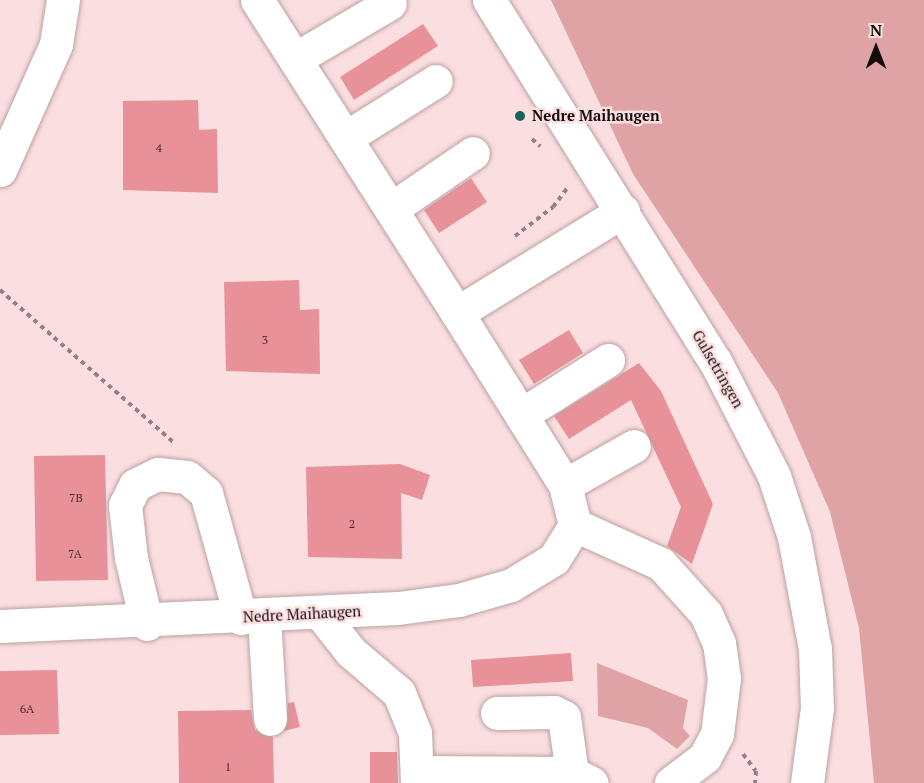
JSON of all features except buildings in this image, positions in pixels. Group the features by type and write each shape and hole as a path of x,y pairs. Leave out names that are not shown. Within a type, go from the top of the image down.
{"street":[{"path":"0,171 56,44 63,0"},
{"path":"257,0 565,485 575,525 661,564 706,614 719,643 724,678 717,734 705,757 671,783"},
{"name":"Gulsetringen","path":"489,0 623,211 745,414 774,476 794,537 818,678 807,783"},
{"path":"295,59 390,3"},
{"path":"345,138 436,81"},
{"path":"391,209 473,153"},
{"path":"457,313 623,211"},
{"path":"521,415 608,360"},
{"path":"565,485 634,446"},
{"path":"147,624 126,522 129,494 158,474 196,483 212,507 252,617 270,719"},
{"name":"Nedre Maihaugen","path":"0,626 147,624 321,614 459,600 511,585 554,559 575,525"},
{"path":"321,614 351,652 399,693 415,733 417,777 582,778 564,717 554,712 497,713"}],"path":[{"path":"507,242 553,207 573,180"},
{"path":"0,290 171,439 186,457 196,483"}],"shaded area":[{"path":"551,0 924,0 924,783 874,783 859,628 830,512 778,393 633,174"},
{"path":"597,663 688,700 683,728 690,736 677,749 648,728 598,716"}],"place":[{"name":"Nedre Maihaugen","path":"520,116"}]}
